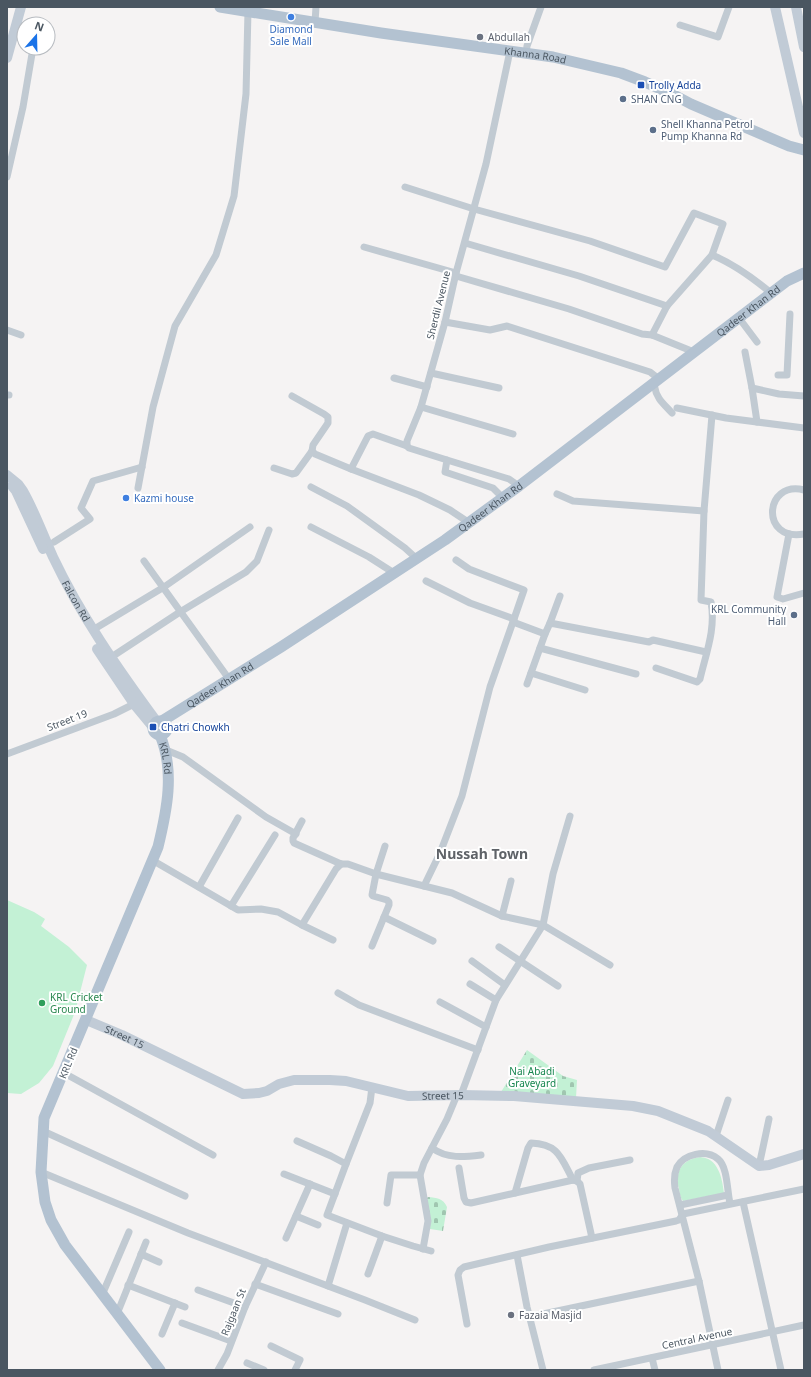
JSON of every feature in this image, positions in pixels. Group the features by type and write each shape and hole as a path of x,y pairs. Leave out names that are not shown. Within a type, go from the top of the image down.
{"main road":[{"name":"Khanna Road","path":"220,7 553,57 621,73 645,82 690,104 789,146 804,150"},
{"name":"Khanna Road","path":"789,146 804,156"},
{"name":"Qadeer Khan Rd","path":"159,726 447,544 657,383 694,352 771,293 804,272"},
{"name":"Qadeer Khan Rd","path":"159,726 417,558 518,486 791,285 804,279"},
{"name":"KRL Rd","path":"159,726 166,750 168,794 166,813 158,847 44,1118 42,1172 45,1202 51,1220 65,1246 160,1370"}],"street":[{"path":"7,58 21,7"},
{"path":"315,22 316,7"},
{"path":"526,53 540,7"},
{"path":"680,26 718,36 729,7"},
{"path":"775,7 804,133"},
{"path":"796,7 804,46"},
{"path":"138,488 153,407 175,326 216,255 234,196 246,94 248,12"},
{"name":"Sherdil Avenue","path":"407,446 407,441 421,407 445,322 486,164 510,51"},
{"path":"7,177 23,106 32,56"},
{"path":"406,187 474,209 590,241 665,267 694,213 723,224 712,255 666,306 652,335"},
{"path":"465,243 579,276 666,306"},
{"path":"364,247 569,309 642,334 652,335 694,352"},
{"path":"712,255 754,278 771,293"},
{"path":"778,374 787,375 790,314"},
{"path":"445,322 490,330 507,326 650,372 657,383 655,392 659,399 674,411 804,428"},
{"path":"742,322 756,342"},
{"path":"7,330 21,335"},
{"path":"745,352 757,422"},
{"path":"431,373 500,388"},
{"path":"394,378 427,387"},
{"path":"752,388 779,394 804,396"},
{"path":"274,468 294,474 312,451 313,446 328,423 328,418 324,414 292,396"},
{"path":"421,407 513,434"},
{"path":"656,668 697,682 700,679 712,633 713,611 711,602 701,600 704,511 712,415"},
{"path":"351,469 368,436 373,434 409,448 509,479 518,486"},
{"path":"312,451 315,454 351,469 425,497 450,510 468,522"},
{"path":"447,460 445,472 493,488 502,497"},
{"path":"54,542 90,519 81,508 93,481 142,467"},
{"name":"Falcon Rd","path":"7,475 18,484 23,491 53,557 95,633 159,726"},
{"name":"Falcon Rd","path":"7,482 16,491 45,554 88,634 134,704 159,726"},
{"path":"311,487 347,506 417,558"},
{"path":"804,490 797,488 788,489 780,494 774,502 772,510 773,520 778,528 785,533 794,536 804,534"},
{"path":"556,494 573,501 704,511"},
{"path":"96,628 164,587 250,527"},
{"path":"310,527 370,558 394,573"},
{"path":"113,656 180,612 246,572 257,561 269,530"},
{"path":"789,534 777,597 783,599 804,593"},
{"path":"424,886 440,852 462,796 490,687 524,590 469,569 456,560"},
{"path":"144,561 229,679"},
{"path":"426,581 470,603 545,634"},
{"path":"527,684 560,596"},
{"path":"550,622 649,642 653,640 706,652"},
{"path":"540,648 636,674"},
{"path":"531,673 585,690"},
{"name":"Street 19","path":"7,754 114,714 134,704"},
{"path":"166,750 184,757 266,817 296,834"},
{"path":"423,1249 428,1220 420,1175 424,1163 459,1095 478,1050 496,1000 543,925 553,874 570,816"},
{"path":"199,887 238,818"},
{"path":"302,821 293,838 294,843 341,864 348,864 376,874 452,893 502,916 543,925 610,965"},
{"path":"232,906 275,835"},
{"path":"372,946 389,902 372,895 376,874 385,846"},
{"path":"152,860 238,910 260,909 278,912 333,940"},
{"path":"302,925 336,869 341,864"},
{"path":"502,916 511,881"},
{"path":"384,917 434,941"},
{"path":"499,947 521,960 558,986"},
{"path":"472,961 505,985"},
{"path":"470,984 496,1000"},
{"path":"338,993 359,1005 478,1050"},
{"path":"440,1002 486,1027"},
{"name":"Street 15","path":"86,1020 122,1035 243,1094 259,1094 279,1084 294,1080 346,1081 408,1096 514,1096 633,1106 658,1111 697,1126 716,1136 759,1166"},
{"path":"64,1073 213,1155"},
{"path":"372,1087 370,1103 327,1215 382,1236 431,1251"},
{"path":"716,1136 728,1100"},
{"path":"769,1119 759,1166 769,1165 804,1154"},
{"path":"43,1131 185,1196"},
{"path":"297,1141 346,1164"},
{"path":"515,1193 531,1142 548,1145 556,1150 575,1181 580,1184 592,1238"},
{"path":"432,1148 439,1153 460,1158 481,1155"},
{"path":"718,1370 711,1345 699,1281 675,1188 674,1178 677,1167 685,1158 699,1153 718,1159 725,1172 730,1204"},
{"path":"575,1181 578,1173 589,1168 630,1160"},
{"path":"459,1168 464,1198 466,1202 470,1203 575,1181"},
{"path":"42,1172 188,1232 415,1320"},
{"path":"284,1174 335,1194"},
{"path":"387,1203 391,1175 420,1175"},
{"path":"286,1238 310,1184"},
{"path":"682,1214 804,1189"},
{"path":"680,1205 728,1194"},
{"path":"743,1202 781,1370"},
{"path":"468,1324 458,1275 460,1270 464,1267 676,1221 679,1220 682,1214"},
{"path":"296,1216 318,1224"},
{"path":"328,1286 347,1223"},
{"path":"102,1295 129,1232"},
{"path":"368,1274 382,1236"},
{"path":"117,1314 146,1242"},
{"path":"141,1254 159,1262"},
{"path":"517,1255 529,1317 543,1370"},
{"name":"Rajgaan St","path":"218,1370 266,1262"},
{"path":"529,1317 699,1281"},
{"path":"255,1284 338,1314"},
{"path":"128,1285 185,1307"},
{"path":"198,1290 245,1307"},
{"path":"162,1334 175,1303"},
{"path":"182,1323 231,1342"},
{"name":"Central Avenue","path":"594,1370 804,1325"},
{"path":"271,1346 300,1360 295,1370"},
{"path":"652,1358 655,1370"},
{"path":"247,1363 264,1370"}],"green space":[{"name":"KRL Cricket Ground","path":"7,900 34,912 45,919 41,926 69,947 87,965 75,1012 53,1066 39,1083 21,1094 7,1093"},
{"name":"Nai Abadi Graveyard","path":"527,1050 563,1076 577,1080 576,1098 501,1092"},
{"path":"700,1157 711,1161 718,1169 724,1193 683,1201 680,1195 678,1183 679,1172 681,1167 688,1161 693,1158"},
{"path":"428,1197 442,1200 447,1207 443,1231 430,1229"}],"place":[{"name":"Diamond Sale Mall","path":"291,17"},
{"name":"Abdullah","path":"480,37"},
{"name":"Trolly Adda","path":"641,85"},
{"name":"SHAN CNG","path":"623,99"},
{"name":"Shell Khanna Petrol Pump Khanna Rd","path":"653,130"},
{"name":"Kazmi house","path":"126,498"},
{"name":"KRL Community Hall","path":"794,615"},
{"name":"Chatri Chowkh","path":"153,727"},
{"name":"KRL Cricket Ground","path":"42,1003"},
{"name":"Fazaia Masjid","path":"511,1315"}],"district":[{"name":"Nussah Town","path":"482,853"}]}
